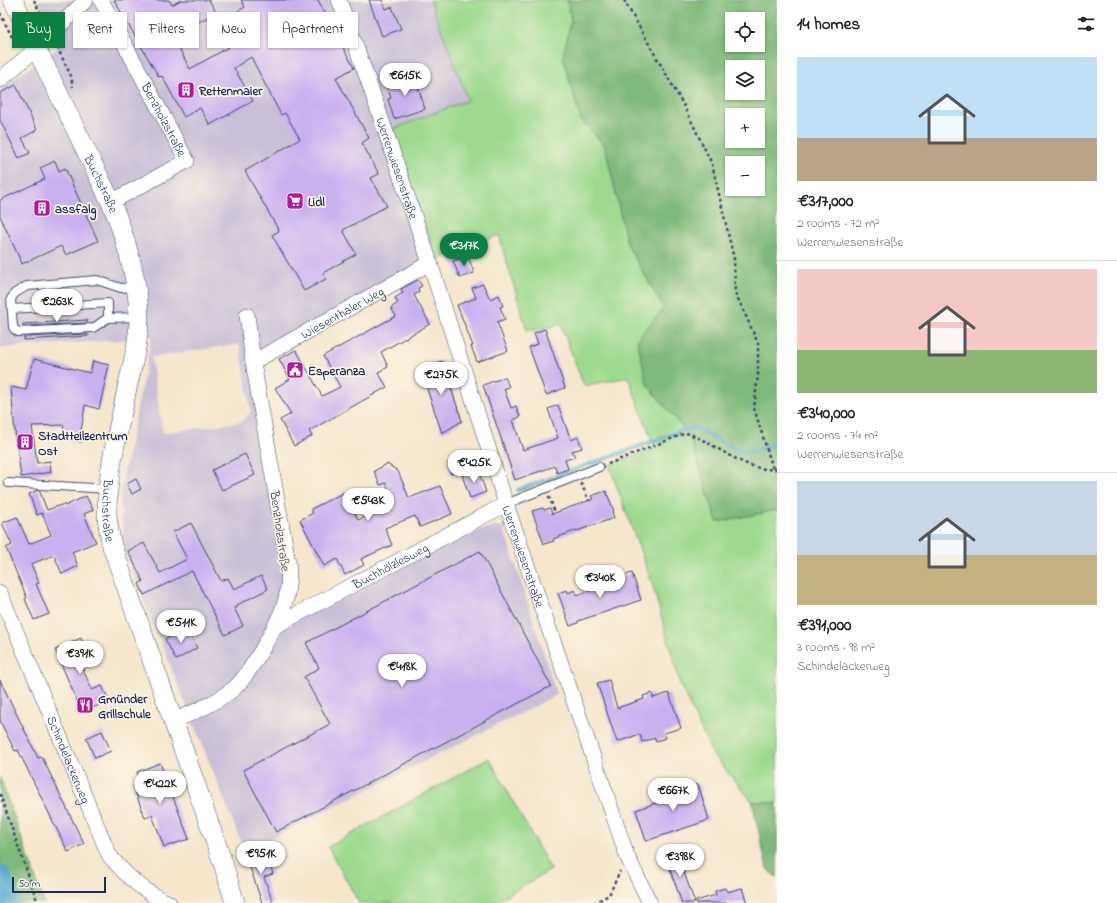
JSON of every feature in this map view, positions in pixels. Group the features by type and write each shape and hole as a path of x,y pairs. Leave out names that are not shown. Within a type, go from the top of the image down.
{"street":[{"name":"Buchstraße","path":"13,0 19,12"},
{"path":"65,21 86,0"},
{"name":"Benzholzstraße","path":"100,0 187,161 111,202"},
{"name":"Werrenwiesenstraße","path":"339,0 368,80 430,263 506,504 627,856 650,903"},
{"name":"Buchstraße","path":"37,48 111,202 122,230 136,286 139,317 134,357 112,457 112,489 107,514 112,546 223,863 235,903"},
{"path":"0,80 37,48"},
{"name":"Wiesenthaler Weg","path":"253,362 430,263"},
{"name":"Benzholzstraße","path":"173,720 212,704 234,689 256,660 275,626 286,599 289,568 253,362 247,315"},
{"name":"Buchhölzlesweg","path":"275,626 506,504"},
{"name":"Schindelackerweg","path":"0,593 109,855 120,868 137,883 169,903"}],"lane":[{"path":"136,286 121,288 97,280 27,286 15,293 11,299 13,328 18,332 93,328 108,318 139,317"},
{"path":"12,310 108,303 108,318"},
{"path":"506,504 599,467"},
{"path":"8,483 112,489"}],"path":[{"path":"34,0 40,12"},
{"path":"624,0 684,106 712,164 734,259 735,292 758,343 758,376 754,408 773,469"},
{"path":"599,467 686,433 693,435 730,456 755,467 777,469"},
{"path":"575,476 583,486 589,501"},
{"path":"541,490 550,499 554,510 551,511"},
{"path":"0,794 38,903"},
{"path":"594,903 608,895 627,856"}],"shaded area":[{"path":"38,0 430,0 468,100 436,260 253,362 289,568 275,625 415,552 479,530 503,526 557,695 245,851 124,551 120,493 152,336 121,340 0,348 0,88 58,48 65,48 65,12 43,12","holes":["240,344 251,411 241,422 163,433 151,357"]}],"green space":[{"path":"430,0 567,0 571,21 563,57 581,120 605,145 627,244 664,309 637,339 647,384 690,437 717,522 777,510 777,803 752,801 713,755 681,687 652,583 609,465 655,448 628,377 584,386 561,325 527,331 499,235 436,260 393,129 468,100"},
{"path":"567,0 777,0 777,510 717,522 690,437 647,384 637,339 664,308 627,244 605,146 581,120 563,57 571,21"},
{"path":"489,758 551,870 492,903 359,903 328,847"},
{"path":"0,777 43,899 45,903 0,903"},
{"path":"752,801 777,803 777,878 767,869"}],"building":[{"path":"114,0 169,0 172,5 181,0 209,0 216,12 207,12 207,17 199,22 199,12 135,12 135,36 127,22 127,12 121,12"},
{"path":"241,0 318,0 324,12 268,12 268,48 343,48 354,68 336,78 369,138 362,143 379,174 371,178 387,206 343,230 356,254 323,273 326,279 304,291 272,235 279,231 245,171 300,139 285,113 281,115 251,57 234,68 253,101 210,125 200,108 184,117 162,76 159,77 142,48 179,48 190,69 227,48 260,48 260,12 236,12 245,7"},
{"path":"369,0 382,0 386,9 392,7 401,29 382,36"},
{"path":"414,74 425,109 394,119 388,99 391,98 386,83"},
{"path":"16,85 37,130 22,138 30,153 19,158 0,120 0,93"},
{"name":"assfalg","path":"55,161 59,171 65,168 98,241 66,255 61,246 22,264 0,216 0,200 45,179 40,168"},
{"path":"468,256 474,273 460,278 453,261"},
{"path":"418,280 422,286 418,288 419,292 414,295 430,324 381,352 388,367 378,372 387,387 309,431 312,436 294,446 280,420 291,414 275,388 290,379 279,359 296,350 322,396 340,387 323,356 396,316 391,308 398,303 395,298 403,293 401,289"},
{"path":"483,284 490,299 499,295 503,306 500,307 505,319 497,322 508,351 477,362 471,346 473,346 457,305 476,298 472,288"},
{"path":"87,320 87,323 23,326 23,324"},
{"path":"545,329 565,388 546,395 529,347 538,344 534,333"},
{"path":"88,334 88,336 24,340 24,337"},
{"path":"34,359 90,373 93,361 109,365 99,409 85,405 81,432 84,433 82,442 62,438 64,425 32,426 37,463 50,461 51,472 21,477 11,387 26,390"},
{"path":"442,361 462,421 442,433 420,368"},
{"path":"505,377 509,387 504,389 511,408 516,406 520,417 513,420 523,450 558,438 548,409 558,405 571,440 578,437 582,448 572,451 575,457 565,460 568,469 557,473 555,466 515,480 483,385"},
{"path":"245,454 255,475 222,490 212,470"},
{"path":"458,459 462,470 451,474 448,463"},
{"path":"387,464 398,471 409,498 440,486 452,514 420,527 415,516 385,528 392,545 361,559 364,565 345,575 337,559 324,566 300,520 313,513 311,509 345,492 358,520 394,505 386,483 380,485 374,471"},
{"path":"478,470 486,492 470,498 462,475"},
{"path":"136,479 141,489 132,494 127,484"},
{"path":"39,490 47,510 64,504 65,506 86,496 93,510 84,514 96,542 72,552 78,566 62,574 54,555 31,564 39,583 36,584 49,614 34,620 25,599 27,598 6,548 12,545 2,523 17,517 29,544 51,535 42,513 37,515 29,494"},
{"path":"606,491 614,511 612,512 614,518 577,530 544,544 532,511 550,508 552,514 593,499 591,496"},
{"path":"191,523 221,581 228,578 234,589 261,576 268,589 234,608 243,626 225,635 192,571 144,595 139,584 143,581 128,551 144,543 160,573 187,559 173,532"},
{"path":"480,551 551,686 276,832 243,770 330,724 304,677 319,668 306,643"},
{"path":"632,573 641,600 578,621 578,623 570,626 558,593 567,590 568,593 575,590 577,595 618,581 617,578"},
{"path":"187,629 197,648 176,660 165,639"},
{"path":"81,638 91,661 81,665 92,690 102,686 109,701 82,712 55,650"},
{"path":"0,680 38,758 42,757 84,844 68,852 18,750 15,751 0,721"},
{"path":"609,680 617,708 644,699 643,696 652,693 653,698 669,693 681,728 664,733 666,738 656,741 655,738 642,742 640,734 617,742 597,683"},
{"path":"102,731 111,751 95,758 86,738"},
{"path":"160,763 189,839 164,847 152,815 145,818 133,786 141,783 137,772"},
{"path":"680,784 681,790 698,784 709,820 646,841 636,810 659,802 657,795 672,790 671,787"},
{"path":"677,851 695,903 682,903 665,855"},
{"path":"266,852 273,874 264,877 273,903 262,903 247,858"},
{"path":"725,888 727,892 742,888 747,903 697,903 696,901 716,895 715,891"}],"waterway":[{"path":"518,490 693,427 742,453 766,448 777,442"},
{"path":"0,877 8,903"}],"place":[{"name":"Rettenmaier","path":"186,90"},
{"name":"Lidl","path":"295,201"},
{"name":"assfalg","path":"42,208"},
{"name":"Esperanza","path":"295,370"},
{"name":"Stadtteilzentrum Ost","path":"25,442"},
{"name":"Gmünder Grillschule","path":"85,705"}]}
